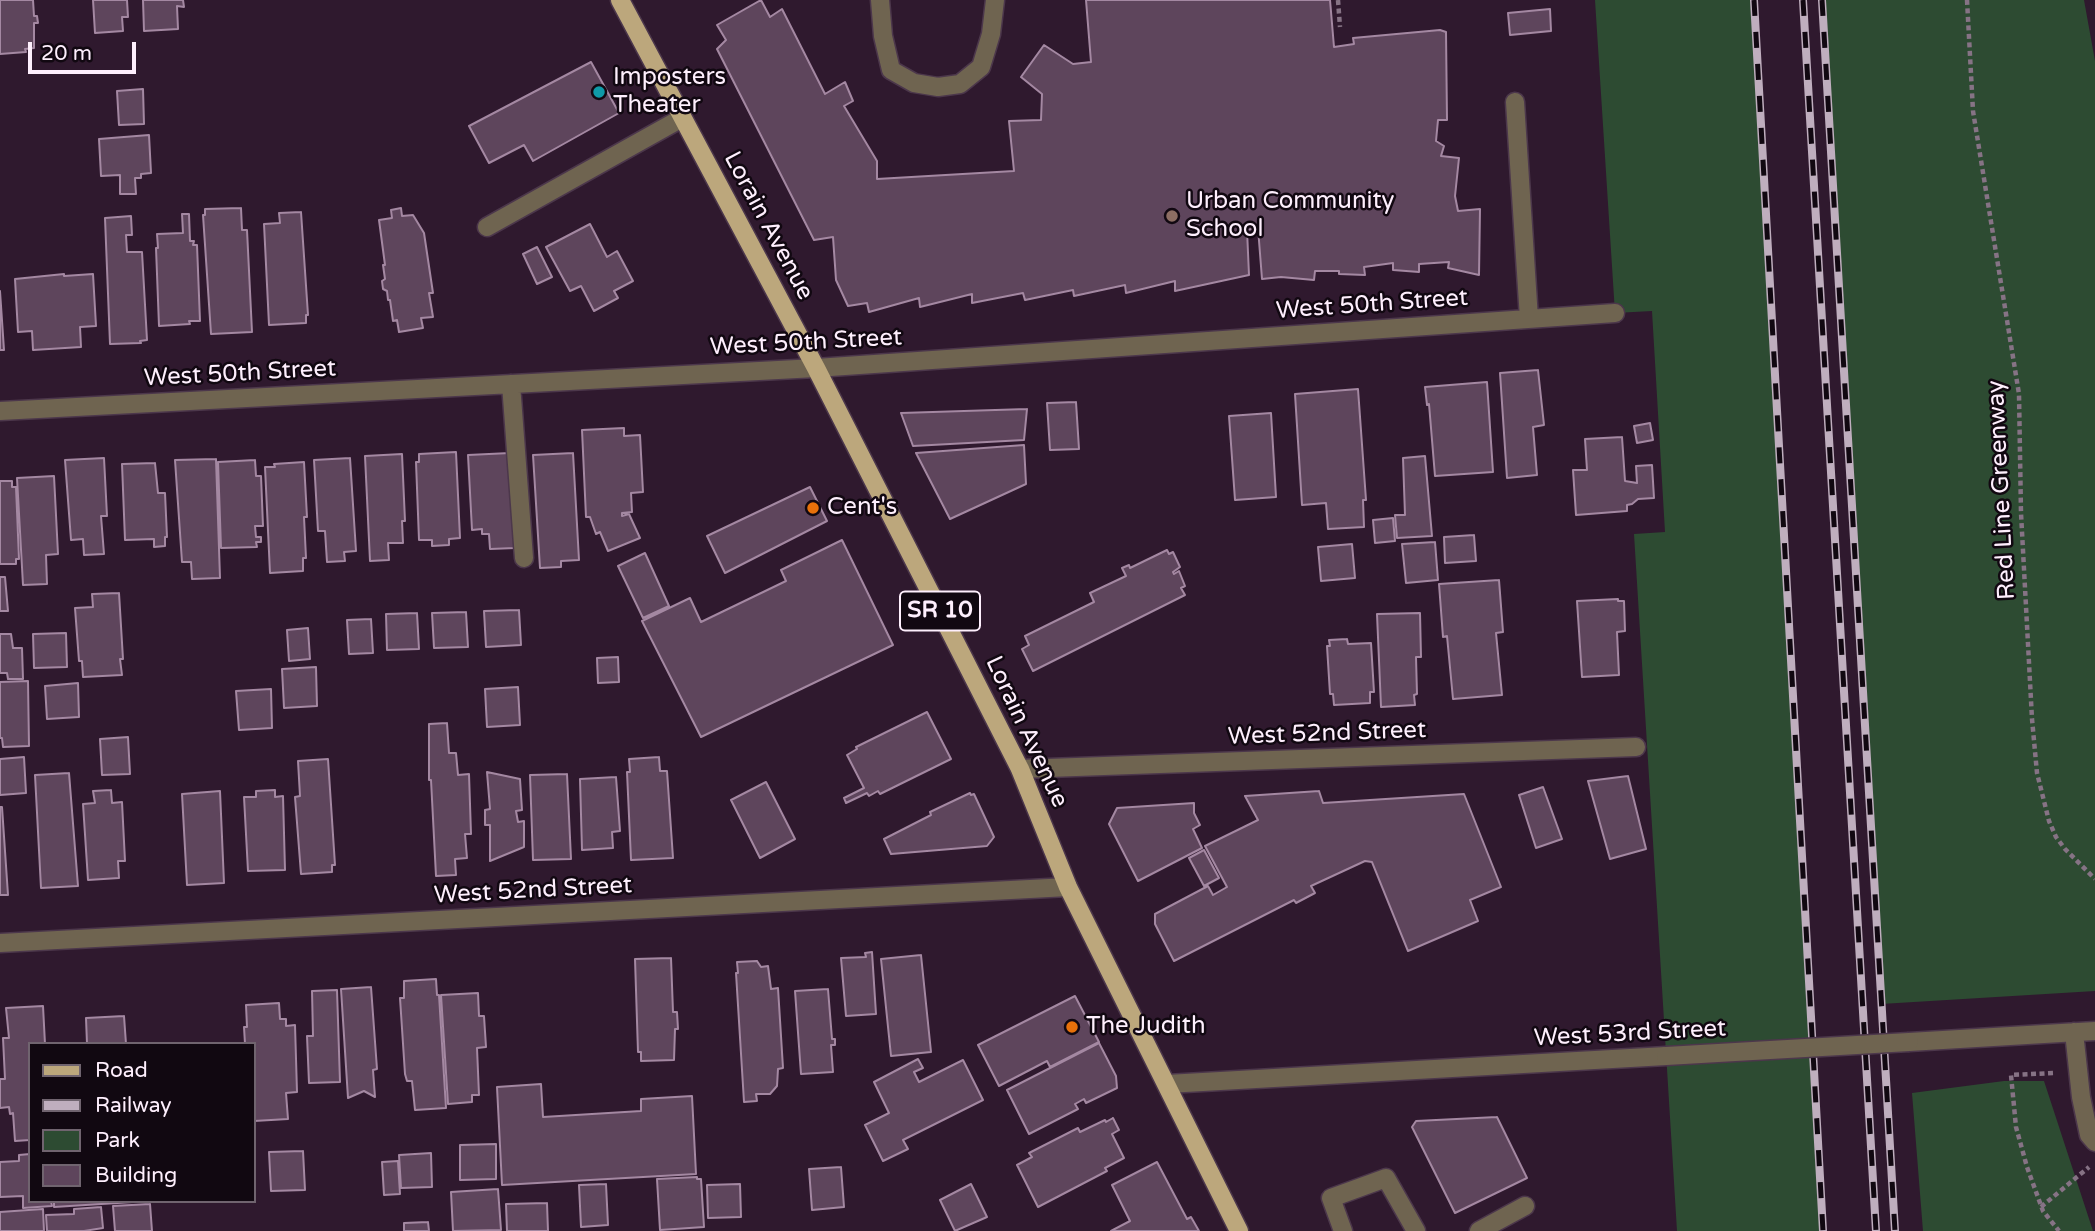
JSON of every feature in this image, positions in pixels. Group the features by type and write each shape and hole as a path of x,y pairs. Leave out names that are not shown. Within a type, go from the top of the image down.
{"main road":[{"name":"Lorain Avenue","path":"620,0 816,368 1020,769 1068,887 1239,1231"}],"street":[{"path":"880,0 883,36 891,70 914,83 938,87 960,84 981,67 991,34 995,0"},
{"path":"1515,102 1529,319"},
{"path":"487,227 682,118"},
{"name":"West 50th Street","path":"0,411 816,368 1615,313"},
{"path":"511,384 524,558"},
{"name":"West 52nd Street","path":"1020,769 1636,747"},
{"name":"West 52nd Street","path":"0,943 1068,887"},
{"name":"West 53rd Street","path":"1167,1084 2095,1031"},
{"path":"2074,1032 2081,1097 2089,1135 2095,1142"},
{"path":"1343,1231 1331,1198 1386,1178 1416,1231"},
{"path":"1479,1231 1525,1206"}],"path":[{"path":"1338,0 1340,27"},
{"name":"Red Line Greenway","path":"1967,0 1973,111 2019,394 2021,513 2037,772 2049,821 2056,836 2095,879"},
{"path":"2059,1231 2041,1207 2016,1127 2011,1075 2078,1072"},
{"path":"2041,1207 2095,1162"}],"green space":[{"path":"1595,0 1754,0 1823,1231 1677,1231 1634,534 1665,532 1652,311 1615,313"},
{"path":"1822,0 2084,0 2095,61 2095,991 1881,1004"},
{"path":"2004,1081 2044,1081 2093,1231 1923,1231 1912,1093"}],"building":[{"path":"0,0 33,0 34,16 37,16 38,23 34,23 34,48 25,49 26,52 0,54"},
{"path":"93,0 127,0 128,17 122,17 123,31 95,33"},
{"path":"143,0 183,0 184,7 177,6 178,29 144,31"},
{"path":"761,0 770,17 782,9 825,94 845,82 853,101 844,106 877,161 877,179 1014,171 1009,121 1041,120 1042,94 1021,77 1044,45 1073,64 1091,62 1086,0 1330,0 1334,47 1354,44 1353,38 1440,30 1446,32 1447,120 1438,120 1436,141 1444,146 1441,156 1459,158 1455,196 1458,211 1480,209 1479,275 1448,268 1449,262 1419,264 1419,272 1393,270 1393,263 1364,267 1365,275 1315,271 1314,280 1281,277 1262,279 1258,228 1247,230 1249,275 1175,291 1175,281 1126,293 1125,285 1074,296 1073,290 1025,300 1023,293 972,303 972,294 920,307 919,298 869,312 867,303 848,306 836,280 833,237 814,240 717,49 726,40 717,25"},
{"path":"1550,9 1551,31 1510,35 1508,13"},
{"path":"591,62 619,113 533,161 524,145 489,163 469,126"},
{"path":"143,89 144,124 119,125 117,91"},
{"path":"149,135 151,173 135,178 136,194 120,194 120,175 101,176 99,139"},
{"path":"241,208 242,230 247,230 252,332 211,334 203,215 205,209"},
{"path":"401,208 402,216 413,215 424,233 433,293 429,293 433,317 421,318 423,328 399,332 397,320 393,321 387,291 383,289 385,265 379,220 392,218 391,210"},
{"path":"301,212 308,315 306,323 269,325 264,224 280,223 279,213"},
{"path":"182,214 189,214 190,241 197,245 200,321 159,326 157,234 183,233"},
{"path":"131,216 132,235 126,235 127,252 142,252 147,340 140,341 141,343 110,344 105,218"},
{"path":"590,224 607,257 617,251 633,281 614,291 618,298 594,311 581,286 570,291 546,247"},
{"path":"537,247 552,277 537,284 523,254"},
{"path":"93,274 96,326 80,327 81,347 33,350 32,331 18,332 15,279"},
{"path":"0,291 4,350 0,350"},
{"path":"1538,370 1544,425 1533,427 1537,475 1507,478 1500,373"},
{"path":"1487,382 1493,472 1435,476 1425,387"},
{"path":"1358,389 1366,500 1363,500 1364,527 1328,529 1326,503 1302,505 1295,394"},
{"path":"1076,402 1079,449 1050,450 1047,403"},
{"path":"1027,409 1024,440 913,446 901,413"},
{"path":"1271,413 1276,497 1235,500 1229,416"},
{"path":"1650,423 1653,440 1637,443 1634,426"},
{"path":"624,428 624,436 640,435 643,492 631,493 632,512 622,513 622,516 629,514 640,538 608,551 600,532 596,534 590,517 586,517 582,430"},
{"path":"1622,437 1625,481 1637,483 1636,466 1652,465 1654,498 1638,499 1627,505 1627,511 1576,515 1573,470 1587,470 1585,439"},
{"path":"1024,445 1026,484 950,519 916,453"},
{"path":"456,452 460,538 449,539 449,545 432,546 432,540 419,540 416,462 419,462 419,454"},
{"path":"510,453 515,548 490,549 489,534 482,534 482,529 472,530 468,455"},
{"path":"573,453 579,560 561,561 561,567 540,568 533,455"},
{"path":"402,454 405,521 402,521 403,543 388,543 389,560 370,561 365,456"},
{"path":"1425,456 1432,536 1397,538 1395,515 1405,515 1403,458"},
{"path":"104,458 107,516 101,516 104,554 84,555 83,539 71,540 65,460"},
{"path":"350,458 356,551 344,552 345,561 327,562 325,531 318,531 314,460"},
{"path":"216,459 220,578 192,579 191,562 182,562 175,460"},
{"path":"255,460 256,476 261,476 263,526 255,526 256,537 261,537 261,542 256,542 257,547 221,548 218,462"},
{"path":"304,462 307,517 304,517 306,558 303,558 303,571 270,573 265,467"},
{"path":"155,463 158,493 165,493 167,537 165,546 154,547 154,539 125,540 122,464"},
{"path":"54,476 58,554 46,555 47,584 23,585 17,478"},
{"path":"0,481 12,481 12,487 16,487 19,559 16,559 16,564 0,564"},
{"path":"810,487 827,521 725,573 707,536"},
{"path":"1393,518 1395,541 1375,543 1373,520"},
{"path":"1474,535 1476,561 1445,563 1444,537"},
{"path":"842,540 893,645 701,737 642,621 690,598 701,622 786,581 781,570"},
{"path":"1435,542 1438,580 1406,583 1402,544"},
{"path":"1352,544 1355,578 1321,581 1318,547"},
{"path":"1167,550 1169,554 1173,552 1180,567 1173,572 1174,574 1179,571 1185,586 1181,588 1185,595 1033,671 1022,649 1029,645 1025,636 1094,602 1090,593 1126,576 1122,568 1129,565 1130,568"},
{"path":"645,553 669,606 643,618 618,566"},
{"path":"0,577 5,577 8,611 0,611"},
{"path":"1499,580 1503,632 1496,633 1502,695 1453,699 1447,636 1443,637 1439,584"},
{"path":"119,593 122,675 83,677 82,661 79,661 75,608 93,607 92,594"},
{"path":"1577,601 1624,601 1625,631 1617,632 1619,675 1582,677"},
{"path":"519,610 521,645 486,647 484,611"},
{"path":"466,612 468,647 434,648 432,613"},
{"path":"417,613 419,649 387,650 386,614"},
{"path":"1420,613 1421,657 1416,657 1415,705 1381,707 1377,614"},
{"path":"371,619 373,653 349,654 347,620"},
{"path":"308,628 310,659 289,661 287,630"},
{"path":"66,633 67,667 34,668 33,634"},
{"path":"0,634 11,634 13,648 22,648 23,679 8,679 7,673 0,673"},
{"path":"1347,639 1348,644 1371,643 1374,692 1370,692 1370,703 1334,705 1333,694 1330,694 1327,646 1330,646 1329,640"},
{"path":"618,657 619,682 598,683 597,658"},
{"path":"316,667 317,706 284,708 282,669"},
{"path":"28,681 29,746 3,747 0,738 0,682"},
{"path":"78,683 79,717 47,719 45,686"},
{"path":"518,687 520,725 487,727 485,689"},
{"path":"271,689 272,728 239,730 236,691"},
{"path":"927,712 951,759 880,794 878,791 869,796 867,793 846,803 844,798 864,788 847,755 857,749 856,747"},
{"path":"447,723 449,753 456,753 458,775 469,774 471,834 465,834 467,858 455,859 456,875 436,876 429,780 429,724"},
{"path":"128,737 130,774 102,775 100,739"},
{"path":"24,757 26,793 0,795 0,759"},
{"path":"659,757 660,771 667,771 673,858 631,860 627,772 630,772 629,759"},
{"path":"328,759 335,865 332,865 332,872 301,874 295,797 300,796 298,761"},
{"path":"487,772 520,779 522,810 516,811 518,822 524,821 524,847 490,861 490,825 485,825 485,810 490,809"},
{"path":"69,773 78,886 41,888 35,775"},
{"path":"567,774 571,859 533,860 530,775"},
{"path":"1628,776 1646,849 1610,859 1588,781"},
{"path":"616,777 620,831 612,832 613,848 582,850 580,779"},
{"path":"766,782 795,839 760,858 731,800"},
{"path":"1543,787 1562,839 1536,848 1519,795"},
{"path":"111,790 112,803 122,802 125,861 118,861 119,878 88,880 83,804 95,803 93,791"},
{"path":"275,790 275,797 283,796 285,870 248,871 244,797 256,797 256,791"},
{"path":"220,791 224,883 187,885 182,794"},
{"path":"1319,791 1323,803 1464,794 1501,887 1470,900 1478,921 1408,951 1372,862 1365,861 1311,886 1315,893 1296,903 1294,900 1174,961 1155,924 1155,914 1208,886 1213,895 1227,887 1205,846 1258,820 1245,796"},
{"path":"970,793 974,794 994,837 987,846 891,854 884,839 931,815 930,812"},
{"path":"1194,803 1194,813 1200,825 1193,829 1202,848 1138,881 1109,824 1117,808"},
{"path":"2,807 8,895 0,895"},
{"path":"1204,850 1219,878 1204,886 1189,858"},
{"path":"872,952 876,1014 846,1016 841,958 866,957 865,953"},
{"path":"921,955 931,1052 891,1056 881,959"},
{"path":"671,958 673,1012 677,1012 678,1029 675,1029 674,1060 641,1061 641,1052 638,1052 635,959"},
{"path":"757,961 761,967 768,966 771,989 778,988 783,1068 778,1069 777,1086 770,1094 756,1094 757,1101 744,1102 737,962"},
{"path":"436,979 446,1108 415,1110 412,1081 407,1081 405,1074 400,998 404,998 404,981"},
{"path":"371,987 377,1069 373,1070 375,1097 364,1091 348,1098 341,989"},
{"path":"828,989 832,1039 835,1039 835,1045 831,1045 833,1072 801,1074 795,991"},
{"path":"337,990 340,1082 309,1083 307,1036 313,1036 312,991"},
{"path":"478,993 479,1016 484,1016 486,1047 477,1048 479,1095 472,1095 472,1102 448,1104 441,995"},
{"path":"1075,996 1099,1042 1050,1067 1047,1061 999,1086 978,1045"},
{"path":"279,1003 280,1019 286,1019 286,1026 295,1025 297,1092 286,1093 288,1119 256,1121 256,1042 245,1042 246,1005"},
{"path":"43,1006 45,1042 28,1042 28,1140 15,1141 13,1113 10,1114 9,1107 0,1108 0,1079 5,1079 3,1038 9,1038 6,1008"},
{"path":"124,1016 126,1042 87,1042 86,1018"},
{"path":"1099,1043 1116,1076 1117,1088 1086,1103 1084,1099 1075,1104 1078,1109 1029,1134 1007,1090"},
{"path":"918,1059 923,1068 914,1072 919,1082 963,1060 983,1100 903,1140 908,1149 883,1161 865,1125 889,1113 874,1082"},
{"path":"541,1084 543,1117 641,1111 641,1099 692,1096 696,1174 502,1185 497,1087"},
{"path":"1497,1117 1527,1178 1455,1213 1412,1127 1416,1121"},
{"path":"1113,1118 1119,1130 1112,1134 1124,1158 1105,1168 1107,1171 1038,1207 1017,1165 1032,1157 1029,1153 1078,1128 1080,1132"},
{"path":"496,1144 496,1179 460,1180 460,1145"},
{"path":"303,1151 305,1190 271,1191 269,1152"},
{"path":"431,1153 432,1187 401,1188 399,1155"},
{"path":"28,1154 28,1203 51,1203 52,1206 23,1208 23,1196 0,1197 0,1162 19,1161 19,1155"},
{"path":"398,1161 400,1194 384,1195 382,1162"},
{"path":"1157,1162 1187,1219 1191,1217 1199,1231 1111,1231 1130,1221 1112,1185"},
{"path":"841,1167 844,1207 812,1210 809,1169"},
{"path":"657,1179 701,1179 704,1227 660,1230"},
{"path":"606,1184 608,1225 581,1227 579,1185"},
{"path":"740,1184 741,1217 708,1218 707,1185"},
{"path":"971,1184 987,1217 955,1231 940,1200"},
{"path":"498,1189 501,1230 453,1231 451,1192"},
{"path":"54,1203 117,1203 54,1207"},
{"path":"547,1203 548,1231 507,1231 506,1204"},
{"path":"150,1204 152,1231 115,1231 113,1206"},
{"path":"101,1207 103,1228 47,1231 46,1215 74,1214 74,1209"},
{"path":"43,1209 44,1231 0,1231 0,1212"},
{"path":"428,1222 429,1231 404,1231 404,1223"}],"railway":[{"path":"1754,0 1823,1231"},
{"path":"1803,0 1876,1231"},
{"path":"1822,0 1895,1231"}],"place":[{"name":"Imposters Theater","path":"599,92"},
{"name":"Urban Community School","path":"1172,216"},
{"name":"Cent's","path":"813,508"},
{"name":"The Judith","path":"1072,1027"}]}
